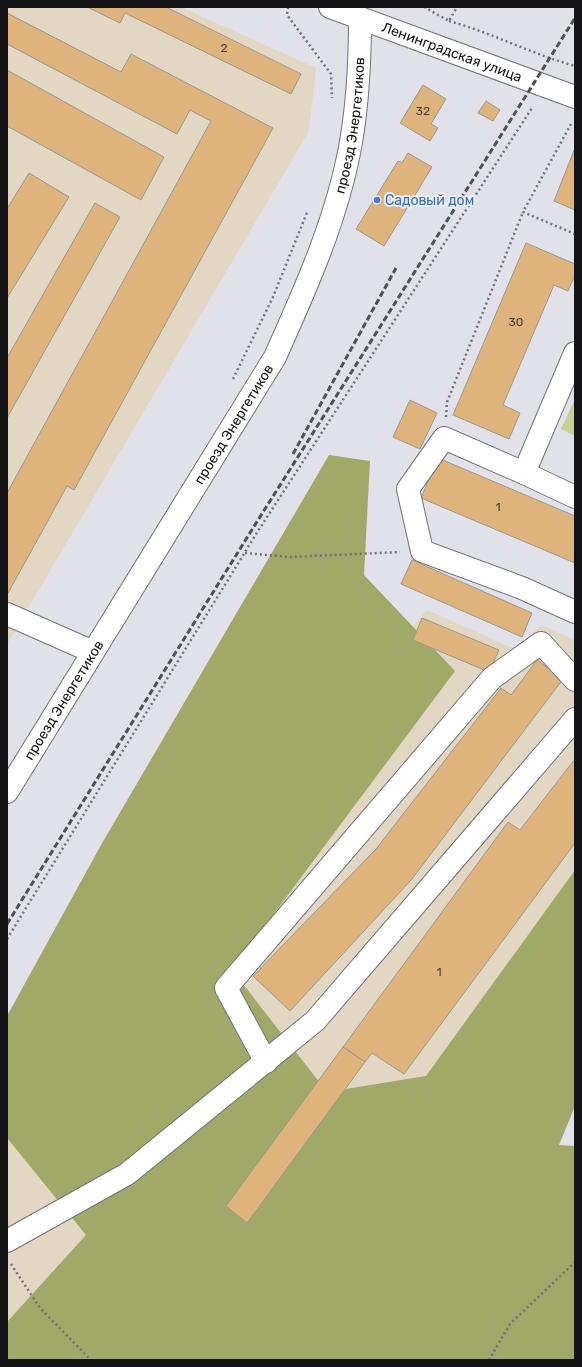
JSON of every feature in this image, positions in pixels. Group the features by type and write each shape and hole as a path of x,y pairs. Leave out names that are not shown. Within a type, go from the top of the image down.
{"street":[{"name":"Ленинградская улица","path":"330,7 362,13 575,97"},
{"name":"проезд Энергетиков","path":"7,792 275,357 308,284 338,196 351,143 359,84 362,13"},
{"path":"524,473 575,353"},
{"path":"575,497 444,438 408,489 422,551 522,588 575,612"},
{"path":"7,614 93,652"},
{"path":"266,1062 226,988 492,678 541,643 575,680"},
{"path":"7,1241 127,1174 315,1022 575,719"}],"path":[{"path":"288,7 287,15 331,74 332,100"},
{"path":"424,7 449,21 470,27 550,59 575,66"},
{"path":"449,21 457,7"},
{"path":"7,939 245,553 532,108"},
{"path":"444,438 447,402 523,212 571,124"},
{"path":"229,386 273,297 311,204"},
{"path":"523,212 575,234"},
{"path":"245,553 290,557 422,551"},
{"path":"7,1258 40,1308 91,1360"},
{"path":"489,1360 510,1324 575,1262"}],"shaded area":[{"path":"7,7 181,7 316,68 309,131 7,644"},
{"path":"427,610 517,650 541,625 575,640 575,902 295,1275 7,1360 7,1073 157,929"}],"green space":[{"path":"575,399 575,436 561,429"},
{"path":"329,455 370,461 364,575 455,671 232,970 327,1092 426,1076 575,870 575,1106 559,1145 575,1146 575,1360 7,1360 7,1322 86,1235 7,1138 7,1016 101,845"}],"building":[{"path":"87,7 166,7 301,74 291,94 125,13 120,23"},
{"path":"7,13 121,72 131,54 273,128 74,490 67,486 7,595 7,493 211,121 190,110 177,134 7,44"},
{"path":"7,70 164,157 141,200 7,126"},
{"path":"423,85 446,99 431,124 438,128 430,141 400,123"},
{"path":"486,101 500,110 493,121 478,113"},
{"path":"575,148 575,210 554,201"},
{"path":"408,153 432,167 384,246 356,229 398,161 402,163"},
{"path":"29,173 69,197 7,298 7,209"},
{"path":"95,203 120,217 7,418 7,358"},
{"path":"526,243 575,264 575,275 568,291 554,285 503,405 520,413 509,439 453,415"},
{"path":"410,400 437,413 420,449 393,437"},
{"path":"438,458 575,516 575,563 421,498"},
{"path":"412,560 532,613 522,637 401,584"},
{"path":"422,618 499,650 489,672 413,640"},
{"path":"537,660 563,679 412,879 290,1011 253,976 376,849 501,688 511,695"},
{"path":"575,759 575,843 404,1074 372,1053 365,1062 343,1047 508,822 520,830"},
{"path":"343,1047 365,1062 247,1223 226,1206"}],"railway":[{"path":"7,924 253,528 575,18"},
{"path":"293,454 396,268"}],"place":[{"name":"Садовый дом","path":"377,200"}]}
